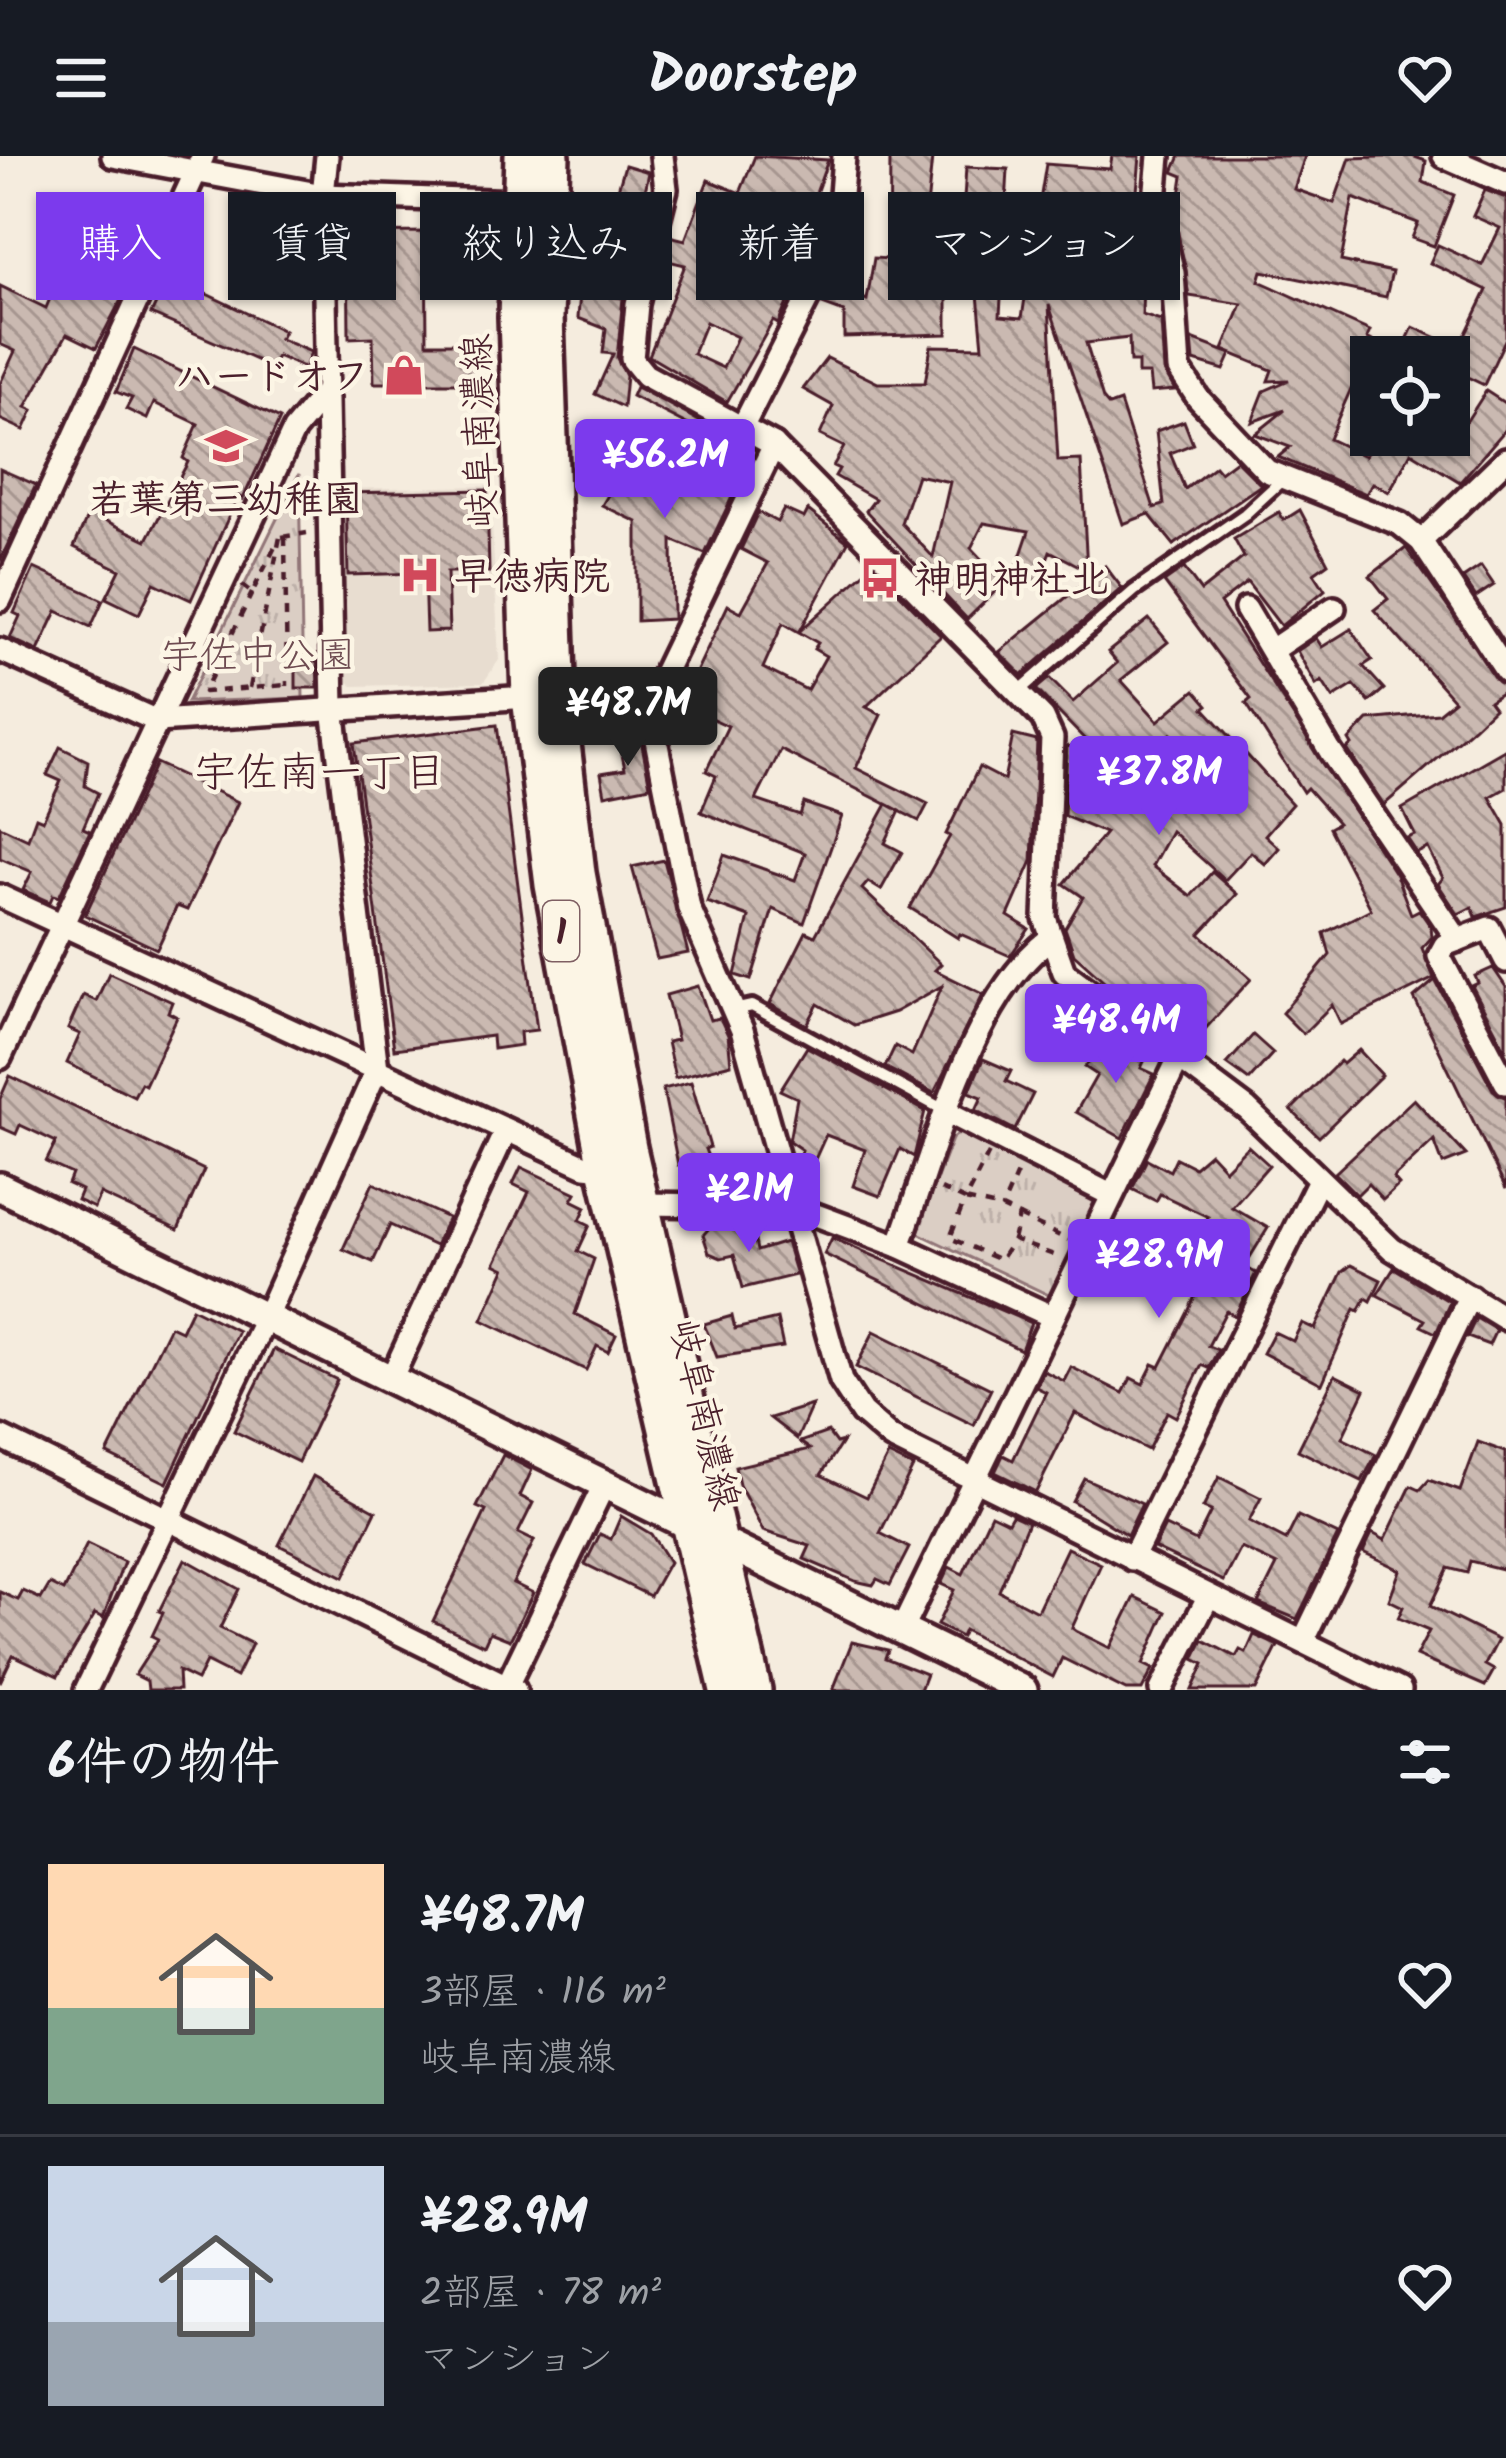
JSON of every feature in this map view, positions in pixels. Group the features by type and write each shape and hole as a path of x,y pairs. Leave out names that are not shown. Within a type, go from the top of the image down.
{"main road":[{"name":"岐阜南濃線","path":"519,192 522,156"},
{"name":"岐阜南濃線","path":"552,156 546,317 544,703 642,1204 727,1690"},
{"name":"岐阜南濃線","path":"516,300 553,886 605,1168 703,1533 754,1690"}],"street":[{"path":"113,156 201,163 312,192"},
{"path":"323,192 327,156"},
{"path":"662,156 666,189 637,304 632,359 645,375 745,424 774,445 1043,718 1052,738 1048,940 1064,971 1247,1109 1392,1249 1506,1319"},
{"path":"745,424 819,276 838,221 844,156"},
{"path":"1159,156 1155,200 1172,273 1179,369 1198,398 1267,471 1400,524 1421,541 1506,671"},
{"path":"1444,156 1506,183"},
{"path":"0,600 201,163"},
{"path":"86,1690 266,1317 377,1069 333,708 326,300"},
{"path":"0,1058 294,430 328,389"},
{"path":"774,445 649,704 689,908 734,1010 841,1382 862,1413 891,1438 1400,1690"},
{"path":"1421,541 1506,459"},
{"path":"1272,650 1334,608"},
{"path":"1246,609 1330,751 1459,940"},
{"path":"0,650 158,721 287,710 544,703 577,715 649,704"},
{"path":"0,896 585,1166 605,1168"},
{"path":"1505,1080 1439,956 1445,945 1489,928 1506,962"},
{"path":"899,1246 988,1013 1028,956 1048,940"},
{"path":"901,1630 1180,1056"},
{"path":"949,1113 1111,1195"},
{"path":"391,1379 506,1130"},
{"path":"1132,1559 1319,1180"},
{"path":"0,1187 1023,1690"},
{"path":"642,1204 792,1206 899,1246 1051,1316"},
{"path":"1304,1641 1470,1296"},
{"path":"0,1436 509,1688 604,1485"},
{"path":"1161,1690 1208,1597"}],"lane":[{"path":"1019,691 1134,591 1244,514 1282,480"},
{"path":"734,1010 752,1006 949,1113"}],"path":[{"path":"282,537 330,529"},
{"path":"282,537 204,692 287,685"},
{"path":"282,537 287,710"},
{"path":"250,688 282,537"},
{"path":"226,572 252,593"},
{"path":"1002,1208 1021,1166 989,1152 950,1238 1000,1260 1013,1240 1019,1216"},
{"path":"924,1181 965,1200 1002,1208 1079,1246"},
{"path":"1013,1240 1062,1258 1069,1241"}],"shaded area":[{"name":"早徳病院","path":"490,486 499,660 483,683 353,686 347,681 343,489"}],"green space":[{"name":"宇佐中公園","path":"299,474 303,698 187,702"},
{"path":"963,1129 1102,1195 1053,1297 916,1232 952,1139"}],"building":[{"path":"755,156 828,160 816,192 740,192"},
{"path":"890,156 932,158 929,192 890,192"},
{"path":"1112,156 1140,156 1137,192 1041,192 1046,164 1110,169"},
{"path":"1180,156 1305,156 1294,189 1334,203 1350,158 1412,156 1426,161 1423,182 1454,195 1434,246 1412,238 1418,223 1353,198 1341,261 1392,272 1386,297 1262,271 1259,281 1370,331 1368,336 1350,336 1350,391 1329,439 1350,449 1350,456 1409,456 1389,492 1373,483 1366,494 1278,457 1290,447 1255,434 1285,410 1252,422 1264,391 1289,380 1268,381 1272,370 1223,350 1242,304 1189,296 1180,244 1183,176 1173,172"},
{"path":"625,165 649,172 645,192 617,192"},
{"path":"966,167 1008,169 1007,192 964,192"},
{"path":"708,180 738,192 703,192"},
{"path":"1485,190 1506,198 1506,338 1484,385 1470,378 1470,336 1465,336 1487,290 1430,263 1438,245 1482,265 1500,228 1473,216"},
{"path":"696,211 696,300 788,300 727,402 649,356 685,265 672,262 672,237 685,240","holes":["706,322 737,337 723,368 693,354"]},
{"path":"396,232 420,232 420,300 427,300 427,343 474,343 474,383 374,383 373,337 349,338 349,300 396,300"},
{"path":"874,258 888,259 888,300 947,300 947,334 844,337 844,312 822,304 824,300 867,300"},
{"path":"0,286 46,308 49,300 121,300 96,348 67,334 26,407 33,410 24,430 0,419 0,384 15,351 0,344"},
{"path":"204,293 284,331 280,339 311,352 305,368 277,356 272,367 151,314 158,300 204,300"},
{"path":"579,300 623,300 617,358 626,376 623,407 595,394 613,354 603,353 606,329 578,318"},
{"path":"979,300 1001,300 1000,316 1022,318 1025,300 1142,300 1142,315 1161,321 1164,371 1175,390 1151,392 1149,374 1138,374 1138,362 1130,362 1129,338 1086,343 1103,399 1109,406 1120,402 1154,508 1164,505 1156,431 1184,421 1193,444 1170,453 1185,489 1215,466 1220,472 1236,460 1261,485 1174,545 1149,514 1123,524 1049,305 1058,461 1081,460 1087,570 1050,551 1037,586 1013,578 1029,531 984,523 971,548 1004,583 967,619 866,511 875,499 835,476 839,469 833,466 844,447 820,435 833,406 803,389 827,358 878,383 925,383 931,346 983,347","holes":["917,475 950,482 933,557 901,523"]},
{"path":"1413,327 1433,336 1409,336"},
{"path":"1192,339 1231,354 1224,370 1194,361"},
{"path":"134,349 280,419 243,499 238,496 191,600 154,583 139,614 106,598 120,570 74,547 89,513 147,540 188,462 183,458 198,424 154,403 147,419 126,409 132,398 116,392"},
{"path":"636,387 712,428 708,435 632,396"},
{"path":"1486,391 1506,404 1506,429 1460,482 1418,456 1470,456 1470,416"},
{"path":"641,440 733,495 705,554 672,540 673,619 637,621 637,522 602,505"},
{"path":"0,469 36,485 0,561"},
{"path":"487,490 489,572 447,572 449,631 426,632 424,573 348,575 346,493"},
{"path":"784,509 804,518 808,510 848,542 800,631 872,566 941,636 866,707 881,715 856,768 928,804 919,821 781,750 756,800 800,815 804,803 842,816 804,923 773,909 751,980 735,975 749,917 707,902 724,855 795,880 805,853 701,812 716,776 706,771 728,726 681,704 728,605 741,612 768,563 741,549 758,512 777,522","holes":["783,623 818,643 814,649 826,656 807,690 763,668"]},
{"path":"1300,510 1328,563 1314,573 1325,590 1281,626 1247,582 1220,603 1396,875 1411,914 1419,910 1431,927 1432,937 1422,948 1434,978 1341,1024 1332,1005 1303,1034 1282,1013 1330,955 1324,933 1371,909 1329,828 1338,823 1307,788 1303,792 1246,703 1251,699 1164,582 1184,568 1201,591 1244,557 1234,539 1279,512 1284,520"},
{"path":"1406,548 1506,690 1489,701 1494,708 1474,727 1384,805 1347,749 1352,745 1349,740 1368,720 1438,713 1454,700 1374,610 1388,599 1370,576"},
{"path":"1105,566 1122,588 1022,675 999,652"},
{"path":"1481,566 1494,585 1476,597 1463,578"},
{"path":"34,568 103,600 91,627 57,611 38,651 10,638 20,616 14,613"},
{"path":"1149,619 1168,642 1121,680 1158,721 1195,690 1208,705 1204,708 1292,804 1265,835 1279,848 1265,864 1251,852 1225,880 1171,831 1152,866 1191,896 1212,872 1237,894 1200,934 1251,979 1196,1039 1128,986 1121,996 1074,954 1065,928 1083,897 1064,884 1105,833 1064,816 1067,746 1097,752 1036,689 1049,678 1073,702 1117,663 1108,652","holes":["1171,734 1226,783 1205,807 1142,769"]},
{"path":"1351,629 1372,660 1363,666 1384,689 1369,702 1354,685 1333,698 1322,681 1316,685 1297,651 1316,638 1322,647"},
{"path":"296,662 317,662 318,688 296,688"},
{"path":"497,725 537,1030 520,1032 521,1045 493,1049 492,1036 394,1049 354,743"},
{"path":"640,735 650,786 605,795 601,773 625,769 619,740"},
{"path":"1013,735 1037,741 1032,861 1008,916 1029,929 1010,956 960,934 958,938 910,908 950,836 946,834 979,767 1004,780"},
{"path":"60,747 88,761 85,786 98,793 83,828 90,831 59,897 53,895 50,902 23,890 32,872 0,858 0,826 28,839 36,817 43,820 61,781 47,775"},
{"path":"1506,749 1506,788 1490,797 1506,825 1506,907 1476,917 1472,907 1458,914 1438,884 1443,878 1428,848 1417,853 1407,838 1415,835 1402,809"},
{"path":"156,763 238,802 187,910 177,906 157,949 85,915"},
{"path":"887,804 900,811 885,843 902,852 881,890 868,882 862,889 941,964 935,970 983,994 934,1093 885,1067 895,1046 912,1055 942,986 895,1012 854,1025 818,1004 807,1025 770,1004 806,932 815,936"},
{"path":"664,860 688,953 657,959 632,867"},
{"path":"1493,968 1506,987 1506,1051 1472,986 1478,983 1475,976"},
{"path":"109,973 172,1002 168,1012 177,1017 145,1085 141,1083 134,1096 67,1063 80,1034 68,1029 83,995 96,1001"},
{"path":"1435,980 1493,1090 1506,1098 1506,1189 1414,998"},
{"path":"698,986 710,1020 720,1018 728,1035 731,1064 675,1078 667,1042 677,1040 666,995"},
{"path":"1121,1034 1148,1053 1141,1068 1154,1074 1122,1138 1076,1112 1097,1075 1085,1067 1100,1046 1108,1052"},
{"path":"1253,1035 1273,1053 1249,1080 1227,1064"},
{"path":"807,1047 925,1111 914,1157 900,1149 880,1196 853,1186 865,1150 826,1135 802,1188 797,1169 802,1150 789,1141 797,1098 780,1090"},
{"path":"1359,1050 1382,1075 1319,1137 1291,1110 1340,1061 1343,1064"},
{"path":"983,1059 1011,1071 1006,1081 1033,1094 1015,1130 976,1110 982,1097 969,1092"},
{"path":"10,1076 204,1170 178,1230 100,1194 94,1208 77,1200 81,1190 68,1184 72,1174 46,1162 56,1142 20,1125 16,1134 0,1127 0,1099"},
{"path":"691,1082 710,1147 705,1149 708,1157 678,1165 663,1089"},
{"path":"1414,1099 1466,1155 1443,1164 1434,1140 1393,1178 1399,1185 1383,1200 1368,1184 1357,1195 1335,1173"},
{"path":"1248,1146 1269,1165 1232,1207 1268,1228 1244,1267 1256,1273 1235,1316 1226,1311 1208,1346 1218,1350 1209,1368 1202,1365 1176,1417 1167,1412 1148,1450 1075,1413 1036,1492 995,1472 1003,1455 1013,1460 1046,1392 1036,1387 1044,1371 1064,1381 1071,1367 1123,1393 1131,1378 1143,1384 1153,1364 1160,1367 1188,1312 1216,1248 1197,1237 1208,1217 1160,1194 1156,1201 1132,1189 1147,1159 1170,1171 1176,1158 1194,1167 1210,1153 1225,1169"},
{"path":"521,1167 576,1193 572,1200 586,1207 580,1220 590,1225 578,1251 594,1259 575,1314 616,1335 608,1352 597,1346 586,1370 482,1320 505,1269 495,1264 529,1192 513,1184"},
{"path":"373,1183 448,1218 435,1246 390,1225 373,1262 343,1249"},
{"path":"736,1220 742,1239 754,1235 757,1251 786,1242 796,1275 743,1288 734,1255 721,1258 709,1253 703,1235 712,1225"},
{"path":"832,1238 1031,1323 1021,1350 824,1254"},
{"path":"1351,1265 1381,1280 1371,1301 1366,1298 1359,1311 1355,1309 1322,1384 1263,1353 1274,1332 1293,1341 1302,1323 1315,1329 1342,1272"},
{"path":"1394,1268 1450,1302 1436,1333 1421,1326 1425,1320 1377,1295"},
{"path":"192,1308 238,1331 167,1483 107,1454 170,1326 181,1331"},
{"path":"732,1316 735,1329 777,1319 783,1347 717,1357 704,1324"},
{"path":"1476,1318 1496,1330 1489,1345 1467,1337"},
{"path":"874,1331 991,1389 974,1425 856,1367"},
{"path":"274,1349 337,1380 298,1462 234,1431"},
{"path":"1335,1375 1365,1390 1342,1438 1376,1455 1362,1481 1298,1450"},
{"path":"812,1405 797,1439 770,1418"},
{"path":"828,1432 836,1443 843,1441 821,1475 867,1497 888,1455 913,1467 880,1533 909,1548 890,1585 877,1579 873,1585 855,1581 804,1559 810,1546 763,1531 739,1485 735,1467 810,1449 800,1442"},
{"path":"1478,1442 1506,1452 1506,1570 1470,1561 1467,1573 1448,1568 1430,1606 1498,1640 1485,1665 1494,1670 1485,1686 1416,1656 1429,1631 1398,1618 1403,1607 1389,1600 1400,1570 1363,1552 1372,1533 1385,1540 1411,1486 1420,1490 1429,1480 1460,1491"},
{"path":"503,1455 532,1470 520,1496 533,1503 518,1533 534,1541 513,1583 533,1593 510,1640 490,1632 484,1645 433,1621 486,1511 477,1507"},
{"path":"313,1476 376,1511 344,1577 279,1545"},
{"path":"1219,1477 1261,1498 1249,1521 1286,1540 1298,1516 1338,1535 1297,1619 1258,1603 1277,1565 1241,1548 1224,1581 1154,1548 1165,1526 1196,1541 1211,1511 1203,1508"},
{"path":"1084,1478 1142,1504 1127,1535 1072,1501"},
{"path":"991,1514 1008,1522 1012,1515 1028,1522 999,1591 1037,1611 1067,1548 1101,1564 1072,1628 1076,1631 1110,1648 1135,1597 1166,1612 1143,1664 1153,1669 1142,1690 1126,1690 1062,1658 1053,1677 964,1630 961,1637 937,1625 954,1590 941,1584 949,1567 963,1574"},
{"path":"621,1516 651,1534 669,1562 650,1596 585,1564 600,1534 611,1539"},
{"path":"87,1544 124,1562 103,1618 95,1614 58,1676 13,1655 0,1682 0,1592 18,1600 23,1591 41,1599 50,1584 64,1591"},
{"path":"185,1559 239,1589 220,1628 252,1644 236,1677 206,1662 197,1680 178,1671 179,1690 148,1690 147,1681 135,1675 158,1639 152,1636 163,1613 159,1611"},
{"path":"1254,1635 1278,1646 1256,1690 1192,1690 1204,1664 1194,1659 1203,1640 1236,1657 1240,1650 1246,1653"},
{"path":"852,1642 888,1650 885,1658 926,1674 920,1690 833,1690"}],"place":[{"name":"ハードオフ","path":"404,375"},
{"name":"若葉第三幼稚園","path":"226,446"},
{"name":"早徳病院","path":"420,575"},
{"name":"神明神社北","path":"880,578"}],"district":[{"name":"宇佐南一丁目","path":"320,771"}]}
